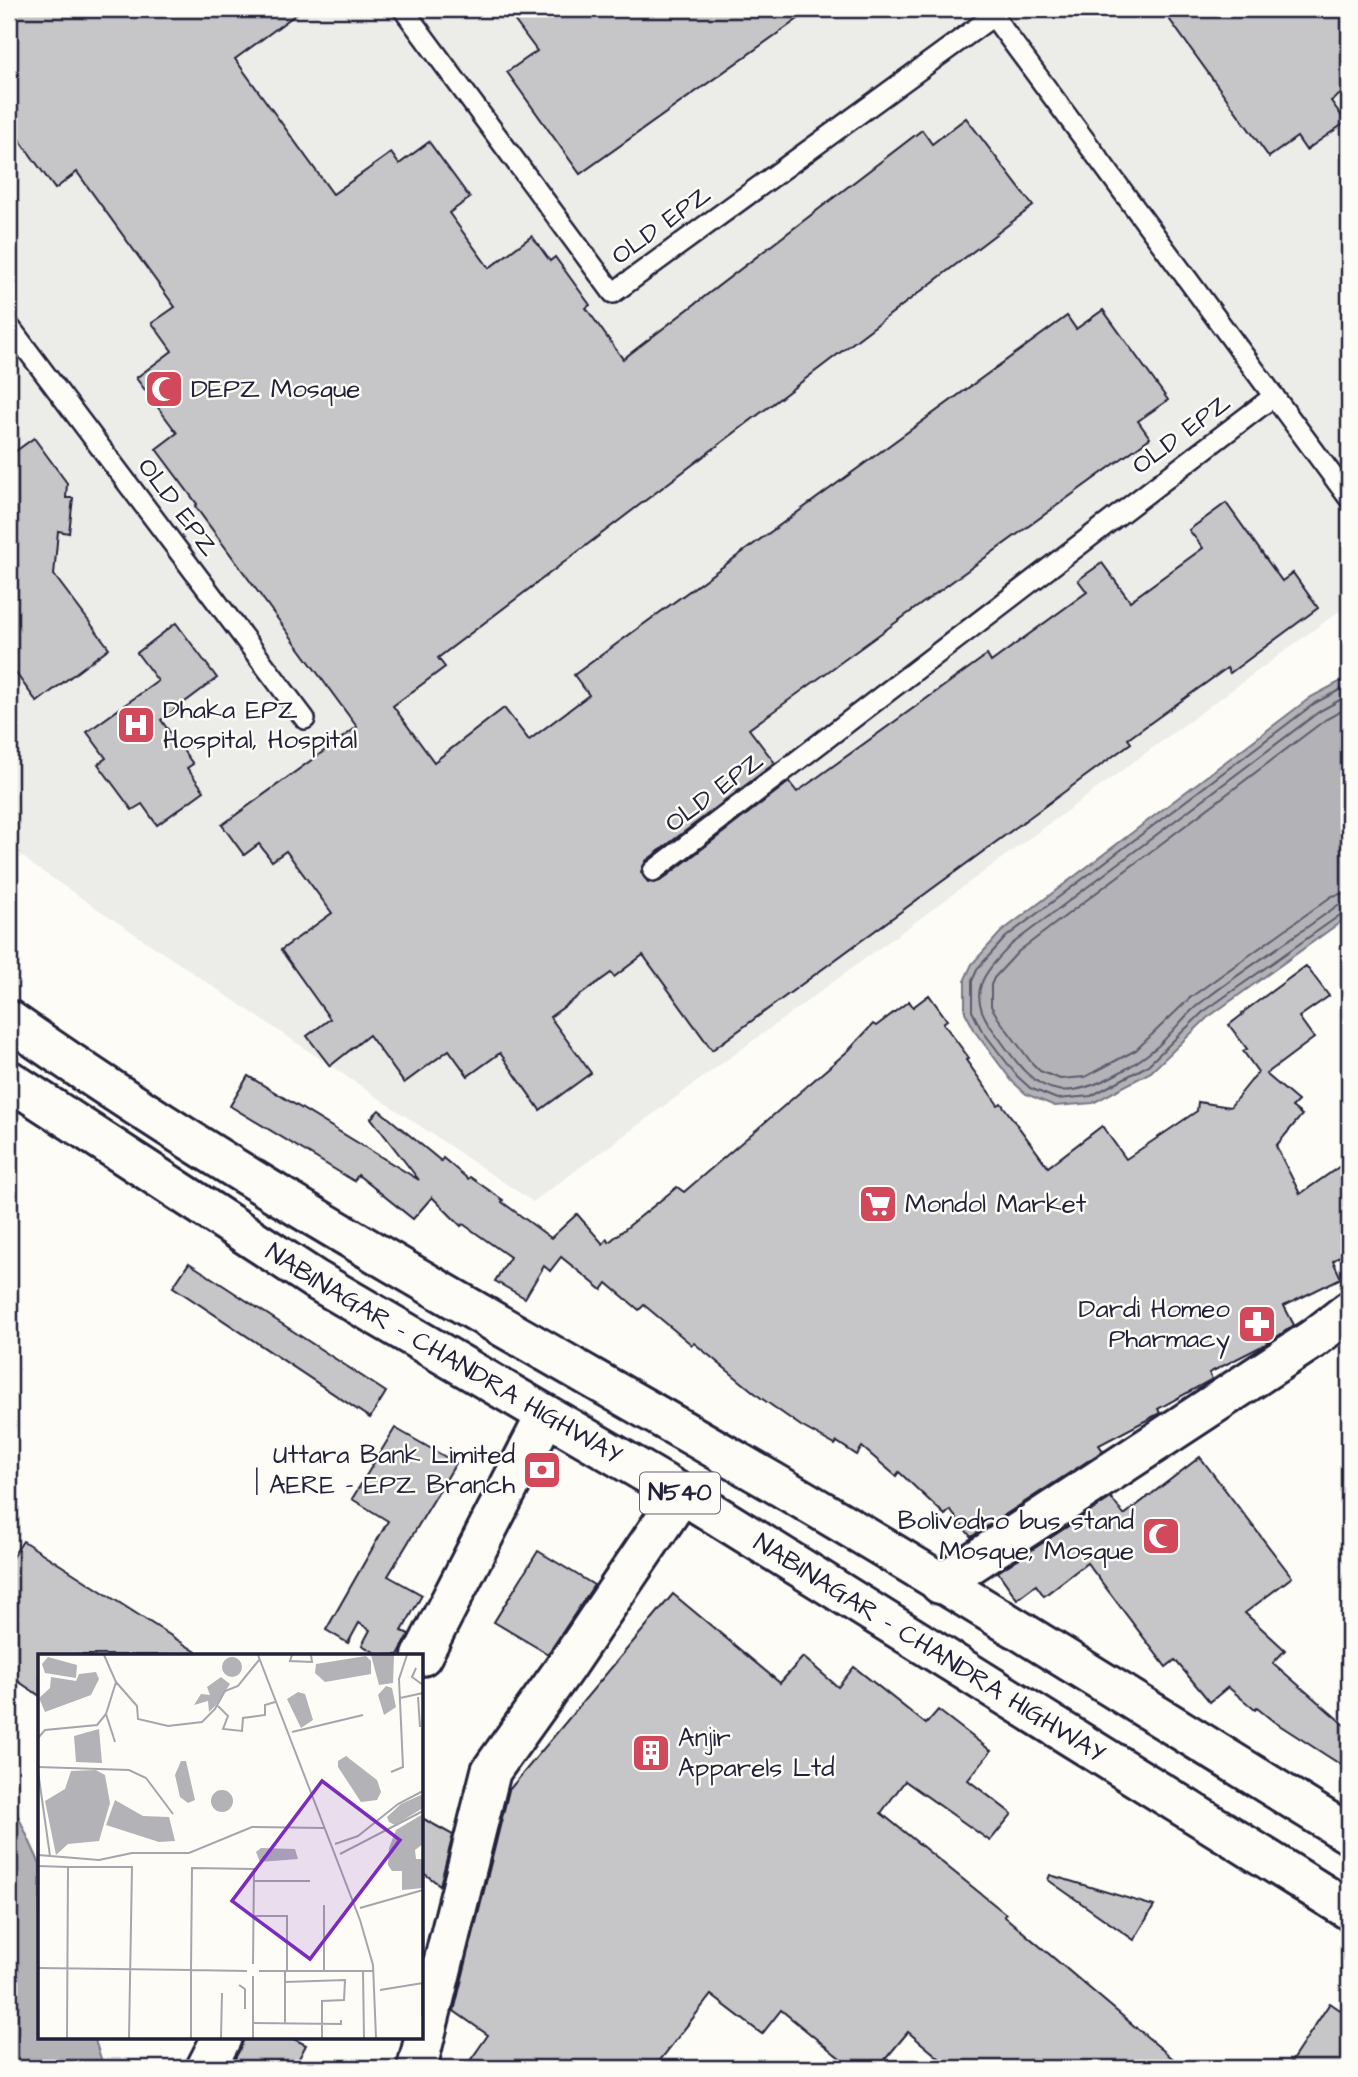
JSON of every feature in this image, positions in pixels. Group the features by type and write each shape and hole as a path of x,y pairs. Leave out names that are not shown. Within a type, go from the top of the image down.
{"main road":[{"name":"NABINAGAR - CHANDRA HIGHWAY","path":"9,1020 78,1069 281,1196 774,1483 1349,1834"},
{"name":"NABINAGAR - CHANDRA HIGHWAY","path":"9,1080 314,1279 682,1494 1349,1910"},
{"path":"940,1584 1301,1346 1349,1311"},
{"path":"423,1654 547,1415"},
{"path":"417,2068 491,1771 566,1667 682,1494"},
{"path":"206,2068 221,2038"}],"lane":[{"name":"OLD EPZ","path":"403,9 613,293 990,12 1349,498"},
{"name":"OLD EPZ","path":"9,326 305,719"},
{"name":"OLD EPZ","path":"653,872 1274,396"}],"shaded area":[{"path":"9,9 1349,9 1349,604 533,1202 34,866 9,845"}],"water":[{"path":"1349,677 1349,916 1207,1018 1151,1072 1093,1103 1055,1106 1026,1094 1012,1081 976,1033 965,1012 965,979 972,964 1001,932 1311,697"},
{"path":"9,1796 38,1860 38,2038 94,2038 104,2068 9,2068"}],"building":[{"path":"9,9 303,9 235,59 333,194 391,153 399,164 429,142 470,198 449,213 489,268 532,236 550,261 555,257 590,305 586,308 623,359 922,130 932,144 966,118 1033,206 438,658 445,667 393,706 434,762 504,708 529,740 589,695 574,675 1067,316 1076,329 1103,310 1168,400 1138,421 1150,438 749,729 775,763 646,861 641,872 648,882 660,881 789,782 797,792 987,655 991,662 1087,592 1078,580 1102,563 1130,601 1203,548 1189,530 1226,503 1282,581 1293,573 1318,608 1230,673 1227,668 1128,739 1131,743 712,1050 643,955 614,977 611,973 550,1017 591,1073 540,1110 500,1053 468,1076 449,1050 404,1083 369,1035 330,1066 307,1036 330,1019 281,950 332,913 286,851 272,861 259,844 244,855 222,825 357,727 156,449 177,433 136,378 172,351 152,323 175,307 77,172 55,189 9,125"},
{"path":"506,9 812,9 580,174 507,72 537,51"},
{"path":"1162,9 1349,9 1349,88 1331,101 1346,122 1306,150 1297,137 1269,157"},
{"path":"34,438 67,483 66,498 73,498 69,533 58,531 54,575 109,648 37,702 9,664 9,456"},
{"path":"176,623 217,678 161,720 193,764 187,768 204,791 157,825 142,804 132,810 98,764 106,758 87,732 158,681 137,653"},
{"path":"1306,966 1329,996 1299,1017 1314,1038 1266,1074 1298,1101 1292,1107 1302,1115 1276,1146 1300,1194 1349,1160 1349,1250 1333,1261 1341,1278 1284,1306 1294,1325 1268,1343 1209,1373 1212,1379 1158,1409 1160,1413 1099,1445 1103,1451 971,1537 950,1510 945,1515 899,1472 896,1476 862,1447 857,1455 837,1442 835,1445 801,1426 761,1398 694,1343 692,1345 644,1305 639,1310 607,1283 602,1290 561,1257 550,1271 544,1266 525,1298 495,1281 510,1257 463,1224 461,1226 432,1197 413,1219 358,1175 354,1181 230,1106 248,1076 419,1180 371,1118 379,1110 441,1161 443,1158 551,1238 577,1214 603,1244 677,1187 684,1192 849,1050 873,1024 876,1026 909,1001 913,1007 929,995 947,1020 943,1023 969,1058 966,1060 1048,1167 1102,1126 1126,1159 1197,1111 1198,1102 1230,1107 1258,1072 1243,1051 1247,1049 1229,1025"},
{"path":"189,1263 386,1392 370,1418 173,1287"},
{"path":"395,1428 456,1463 388,1576 422,1595 402,1631 409,1634 399,1654 377,1654 362,1645 370,1630 359,1623 348,1643 326,1630 388,1521 352,1499"},
{"path":"1200,1457 1292,1577 1245,1613 1285,1650 1273,1663 1349,1729 1349,1770 1257,1708 1255,1710 1228,1687 1210,1702 1175,1660 1166,1667 1087,1563 1044,1596 1036,1585 1017,1599 998,1572 1111,1498 1124,1515"},
{"path":"23,1541 199,1654 38,1654 38,1695 9,1675 9,1562"},
{"path":"538,1551 594,1585 548,1654 494,1622"},
{"path":"673,1594 780,1683 803,1657 838,1687 854,1667 926,1724 938,1710 991,1751 968,1780 1012,1814 990,1841 905,1781 881,1813 1006,1914 1004,1916 1184,2068 951,2068 908,2032 878,2068 852,2068 781,2010 762,2034 711,1995 654,2068 465,2068 488,2035 454,2011 509,1790"},
{"path":"424,1819 453,1835 440,1885 424,1873"},
{"path":"1050,1875 1154,1906 1134,1940 1048,1880"},
{"path":"1330,2003 1349,2016 1349,2068 1287,2068"},
{"path":"244,2038 292,2038 306,2045 294,2068 230,2068"}],"place":[{"name":"DEPZ Mosque","path":"164,389"},
{"name":"Dhaka EPZ Hospital, Hospital","path":"136,725"},
{"name":"Mondol Market","path":"878,1204"},
{"name":"Dardi Homeo Pharmacy","path":"1257,1324"},
{"name":"Uttara Bank Limited | AERE - EPZ Branch","path":"542,1470"},
{"name":"Bolivodro bus stand Mosque, Mosque","path":"1161,1536"},
{"name":"Anjir Apparels Ltd","path":"651,1753"}]}
